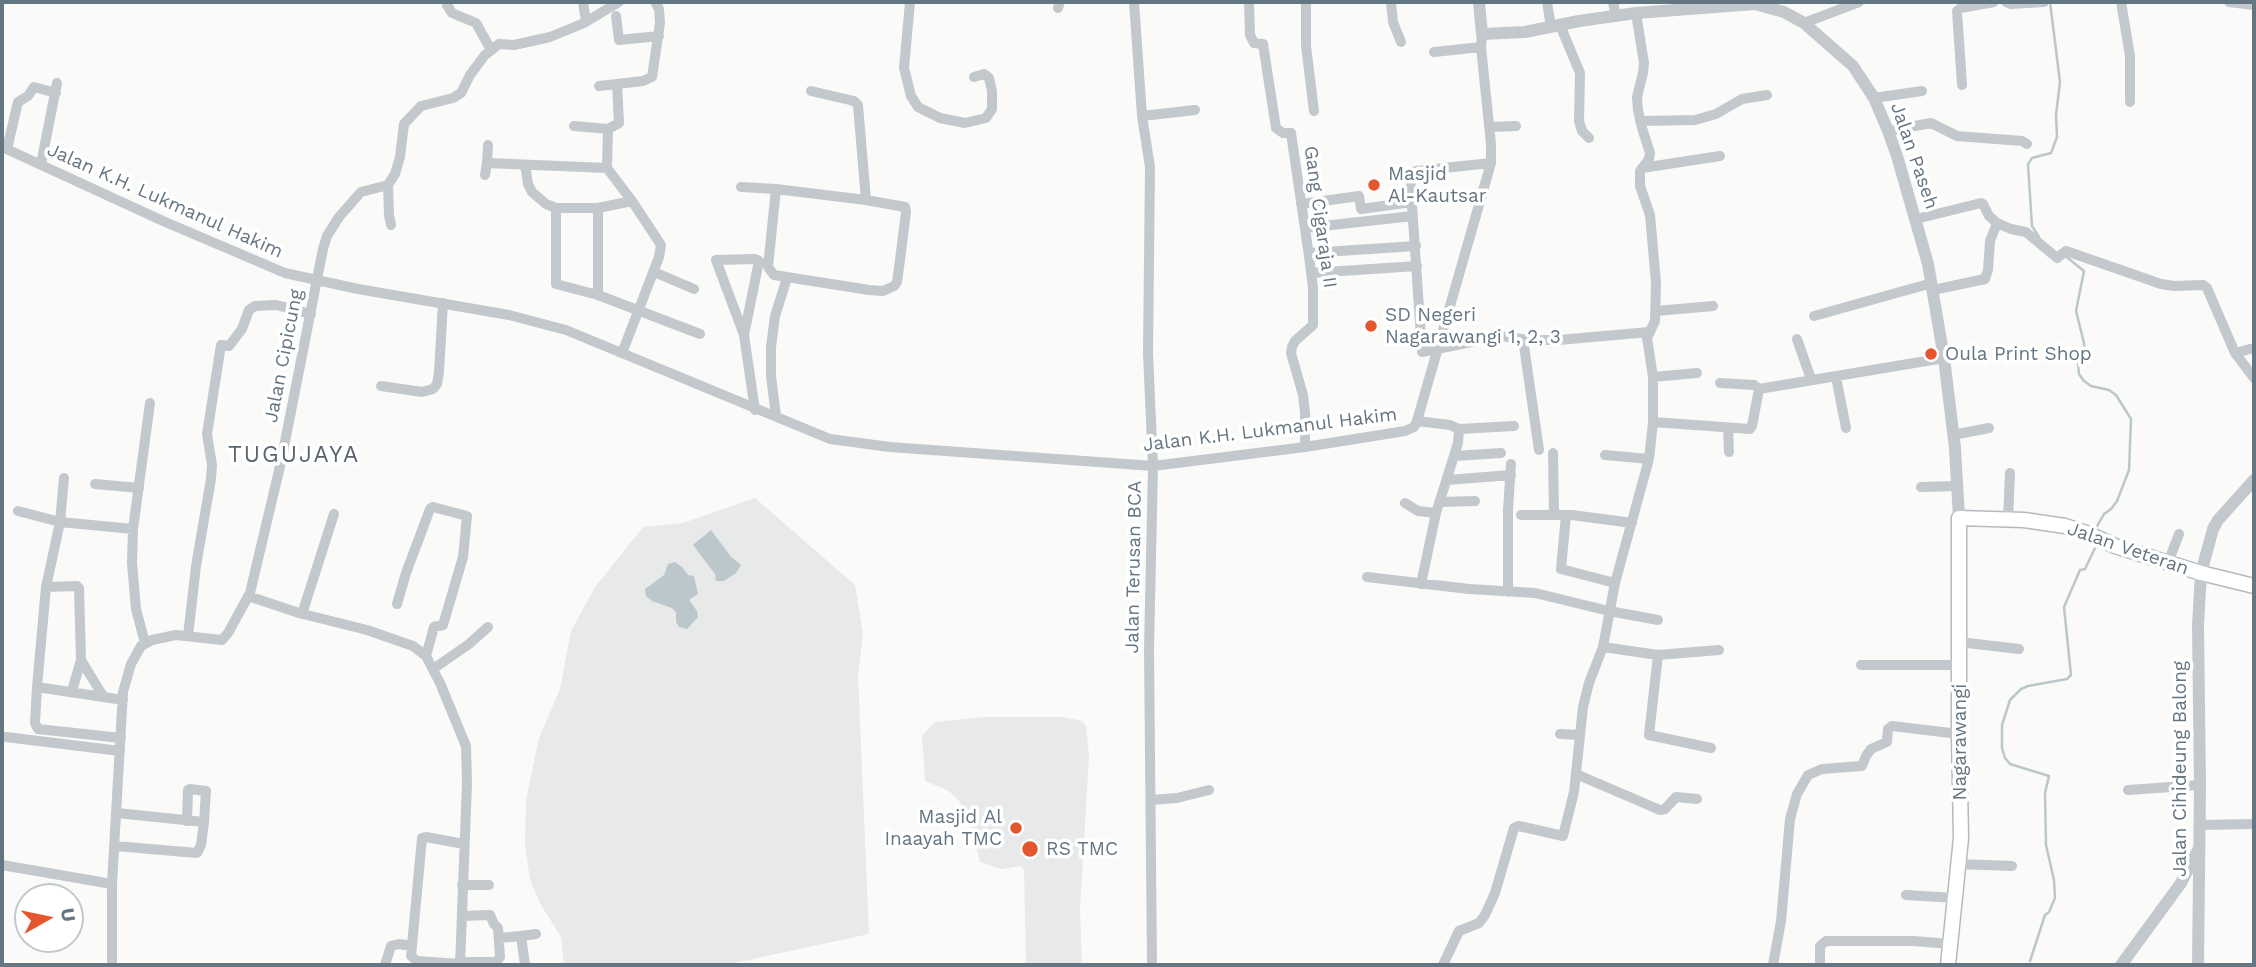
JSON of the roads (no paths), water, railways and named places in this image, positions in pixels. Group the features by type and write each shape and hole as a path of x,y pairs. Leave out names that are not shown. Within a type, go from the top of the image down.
{"main road":[{"name":"Jalan Veteran","path":"1959,518 2008,519 2077,529 2115,546 2201,573 2254,586"},
{"name":"Nagarawangi","path":"1948,965 1961,838 1959,518"}],"street":[{"path":"583,2 586,22"},
{"path":"391,225 388,185 395,174 400,157 404,124 421,106 461,93 470,75 499,44 514,45 550,37 586,22 619,2"},
{"path":"598,86 643,81 652,77 660,17 655,2"},
{"path":"910,2 904,68 911,96 918,107 940,118 965,123 986,118 992,109 989,78 984,74 974,78"},
{"name":"Jalan Terusan BCA","path":"1134,2 1142,116 1150,167 1148,353 1153,466 1149,649 1152,965"},
{"name":"Gang Cigaraja II","path":"1249,2 1250,35 1254,43 1263,44 1276,128 1283,133 1291,133 1309,253 1313,325 1292,347 1306,413 1305,447"},
{"path":"1306,2 1307,57 1314,111"},
{"path":"1391,2 1393,22 1401,42"},
{"path":"1479,2 1482,34"},
{"path":"1547,2 1580,73 1579,121 1582,131 1589,138"},
{"path":"1613,2 1616,17"},
{"path":"1804,23 1834,6 1859,2"},
{"path":"1962,85 1957,11 1994,2"},
{"path":"2006,2 2042,2"},
{"path":"2121,2 2130,57 2130,102"},
{"path":"2232,2 2254,5"},
{"name":"Jalan Paseh","path":"1482,34 1525,32 1636,13 1755,4 1784,12 1804,23 1853,66 1874,98 1888,131 1916,219 1933,287 1953,435 1959,518"},
{"path":"447,5 452,13 476,23 491,50"},
{"path":"1443,965 1459,931 1479,923 1485,915 1495,894 1514,828 1519,826 1563,836 1574,792 1584,681 1603,646 1615,583 1649,459 1653,422 1653,377 1648,347 1649,332 1656,321 1656,284 1650,215 1639,176 1650,153 1640,121 1637,97 1644,63 1636,13"},
{"path":"616,16 619,40 659,36"},
{"name":"Jalan K.H. Lukmanul Hakim","path":"4,148 285,273 358,289 509,315 566,330 830,439 1153,466 1305,447 1405,431 1414,427 1491,163 1482,34"},
{"path":"1434,52 1481,47"},
{"path":"574,126 608,129 620,123 617,84"},
{"path":"4,148 18,102 34,88 56,88 41,164"},
{"path":"1874,98 1922,90"},
{"path":"811,91 855,101 858,105 866,200"},
{"path":"1640,121 1695,120 1716,114 1742,99 1767,95"},
{"path":"1142,116 1195,110"},
{"path":"1888,131 1931,123 1956,136 2022,141 2027,144"},
{"path":"1490,127 1516,127"},
{"path":"608,129 607,168 661,245 654,272 622,353"},
{"path":"485,175 488,145"},
{"path":"1642,168 1720,156"},
{"path":"487,163 607,168"},
{"path":"1491,163 1412,172 1422,352 1501,336 1559,340 1649,332"},
{"path":"525,165 532,192 546,204 556,208 598,208 632,201"},
{"name":"Jalan Cipicung","path":"145,643 168,636 223,639 248,596 281,462 323,249 340,217 361,192 388,185"},
{"path":"741,187 776,189 901,205 906,209 897,282 894,286 883,291 869,290 774,275 768,267 776,189"},
{"path":"1301,204 1359,196 1361,209 1412,202"},
{"path":"1916,219 1981,203 1997,223 2026,232 2057,258 2066,251 2161,284 2203,285 2207,288 2235,353 2254,378"},
{"path":"556,208 556,284 598,295 700,334"},
{"path":"598,208 598,295"},
{"path":"1305,229 1413,216"},
{"path":"1814,316 1933,287 1985,279 1990,241 1997,223"},
{"path":"1309,253 1416,246"},
{"path":"744,335 759,261 716,260 744,335 755,410"},
{"path":"1311,274 1417,266"},
{"path":"654,272 694,289"},
{"path":"776,416 771,347 775,316 787,278"},
{"path":"382,387 422,392 436,384 443,303"},
{"path":"732,305 750,304"},
{"path":"188,636 196,566 211,479 212,465 207,434 221,345 229,346 242,329 249,310 255,306 276,305 311,314"},
{"path":"1656,311 1713,306"},
{"path":"1523,339 1539,450"},
{"path":"1797,339 1811,379"},
{"path":"2235,353 2254,348"},
{"path":"1720,383 1754,385 1759,389 1944,358"},
{"path":"1653,377 1697,373"},
{"path":"1836,377 1846,428"},
{"path":"1653,422 1752,428 1759,389"},
{"path":"112,965 112,884 123,700 131,664 138,649 145,643 135,597 132,563 133,529 150,403"},
{"path":"1417,421 1450,425 1459,429 1514,426"},
{"path":"1728,428 1729,452"},
{"path":"1953,435 1989,428"},
{"path":"1421,584 1436,513 1455,456 1459,429"},
{"path":"1455,456 1501,453"},
{"path":"1553,453 1554,514"},
{"path":"1605,455 1649,459"},
{"path":"1447,480 1511,470 1508,592"},
{"path":"2008,519 2010,472"},
{"path":"64,478 60,522 46,587 35,723 38,729 121,738"},
{"name":"Jalan Cihideung Balong","path":"2198,965 2198,625 2201,573 2218,520 2254,480"},
{"path":"95,484 139,488"},
{"path":"1921,487 1957,486"},
{"path":"1440,502 1475,501"},
{"path":"1405,503 1418,511 1436,513"},
{"path":"397,604 405,573 430,509 433,507 467,516 463,556 443,625 434,627 426,656"},
{"path":"18,511 60,522 133,529"},
{"path":"302,614 334,514"},
{"path":"1521,514 1566,514 1632,523"},
{"path":"1566,514 1560,569 1615,583"},
{"path":"2168,563 2179,534"},
{"path":"1367,577 1546,595 1658,620"},
{"path":"46,587 79,588 80,660 72,691"},
{"path":"248,596 302,614 367,630 413,646 426,656 464,742 467,783 460,963"},
{"path":"433,669 488,627"},
{"path":"1959,642 2019,649"},
{"path":"1603,646 1658,655 1719,650"},
{"path":"1658,655 1649,734 1711,748"},
{"path":"80,660 103,696"},
{"path":"1861,665 1959,665"},
{"path":"37,687 123,700"},
{"path":"1773,965 1781,921 1790,819 1797,794 1808,775 1822,769 1862,766 1871,749 1888,741 1888,729 1892,726 1959,734"},
{"path":"1560,734 1580,735"},
{"path":"6,737 120,751"},
{"path":"1576,774 1660,810 1665,809 1676,797 1697,799"},
{"path":"2128,790 2200,785"},
{"path":"114,846 197,853 201,845 206,791 188,790 187,821"},
{"path":"1151,800 1177,798 1209,790"},
{"path":"117,813 204,822"},
{"path":"2200,825 2254,824"},
{"path":"462,916 490,915 498,928 500,957 496,962 416,961 411,956 422,838 464,844"},
{"path":"2121,965 2181,883 2200,846"},
{"path":"1958,864 2012,866"},
{"path":"2,865 112,884"},
{"path":"462,885 489,885"},
{"path":"1906,895 1955,898"},
{"path":"499,938 536,934"},
{"path":"521,936 524,965"},
{"path":"1820,965 1820,946 1826,941 1951,944"},
{"path":"385,965 391,946 412,946"}],"waterway":[{"path":"2039,237 2032,226 2028,164 2032,158 2051,153 2057,137 2056,115 2060,82 2050,2"},
{"path":"2064,255 2084,271 2076,311 2085,356 2078,363 2079,374 2091,386 2109,390 2116,395 2131,419 2129,470 2117,501 2104,514 2096,528"},
{"path":"2030,961 2045,915 2055,898 2046,845 2045,793 2049,776 2010,764 2002,748 2002,725 2010,700 2021,689 2067,679 2071,675 2064,607 2080,570 2085,569 2097,544"}],"place":[{"name":"Masjid Al-Kautsar","path":"1374,185"},
{"name":"SD Negeri Nagarawangi 1, 2, 3","path":"1371,326"},
{"name":"Oula Print Shop","path":"1931,354"},
{"name":"Masjid Al Inaayah TMC","path":"1016,828"},
{"name":"RS TMC","path":"1030,849"}],"district":[{"name":"TUGUJAYA","path":"294,455"}]}
